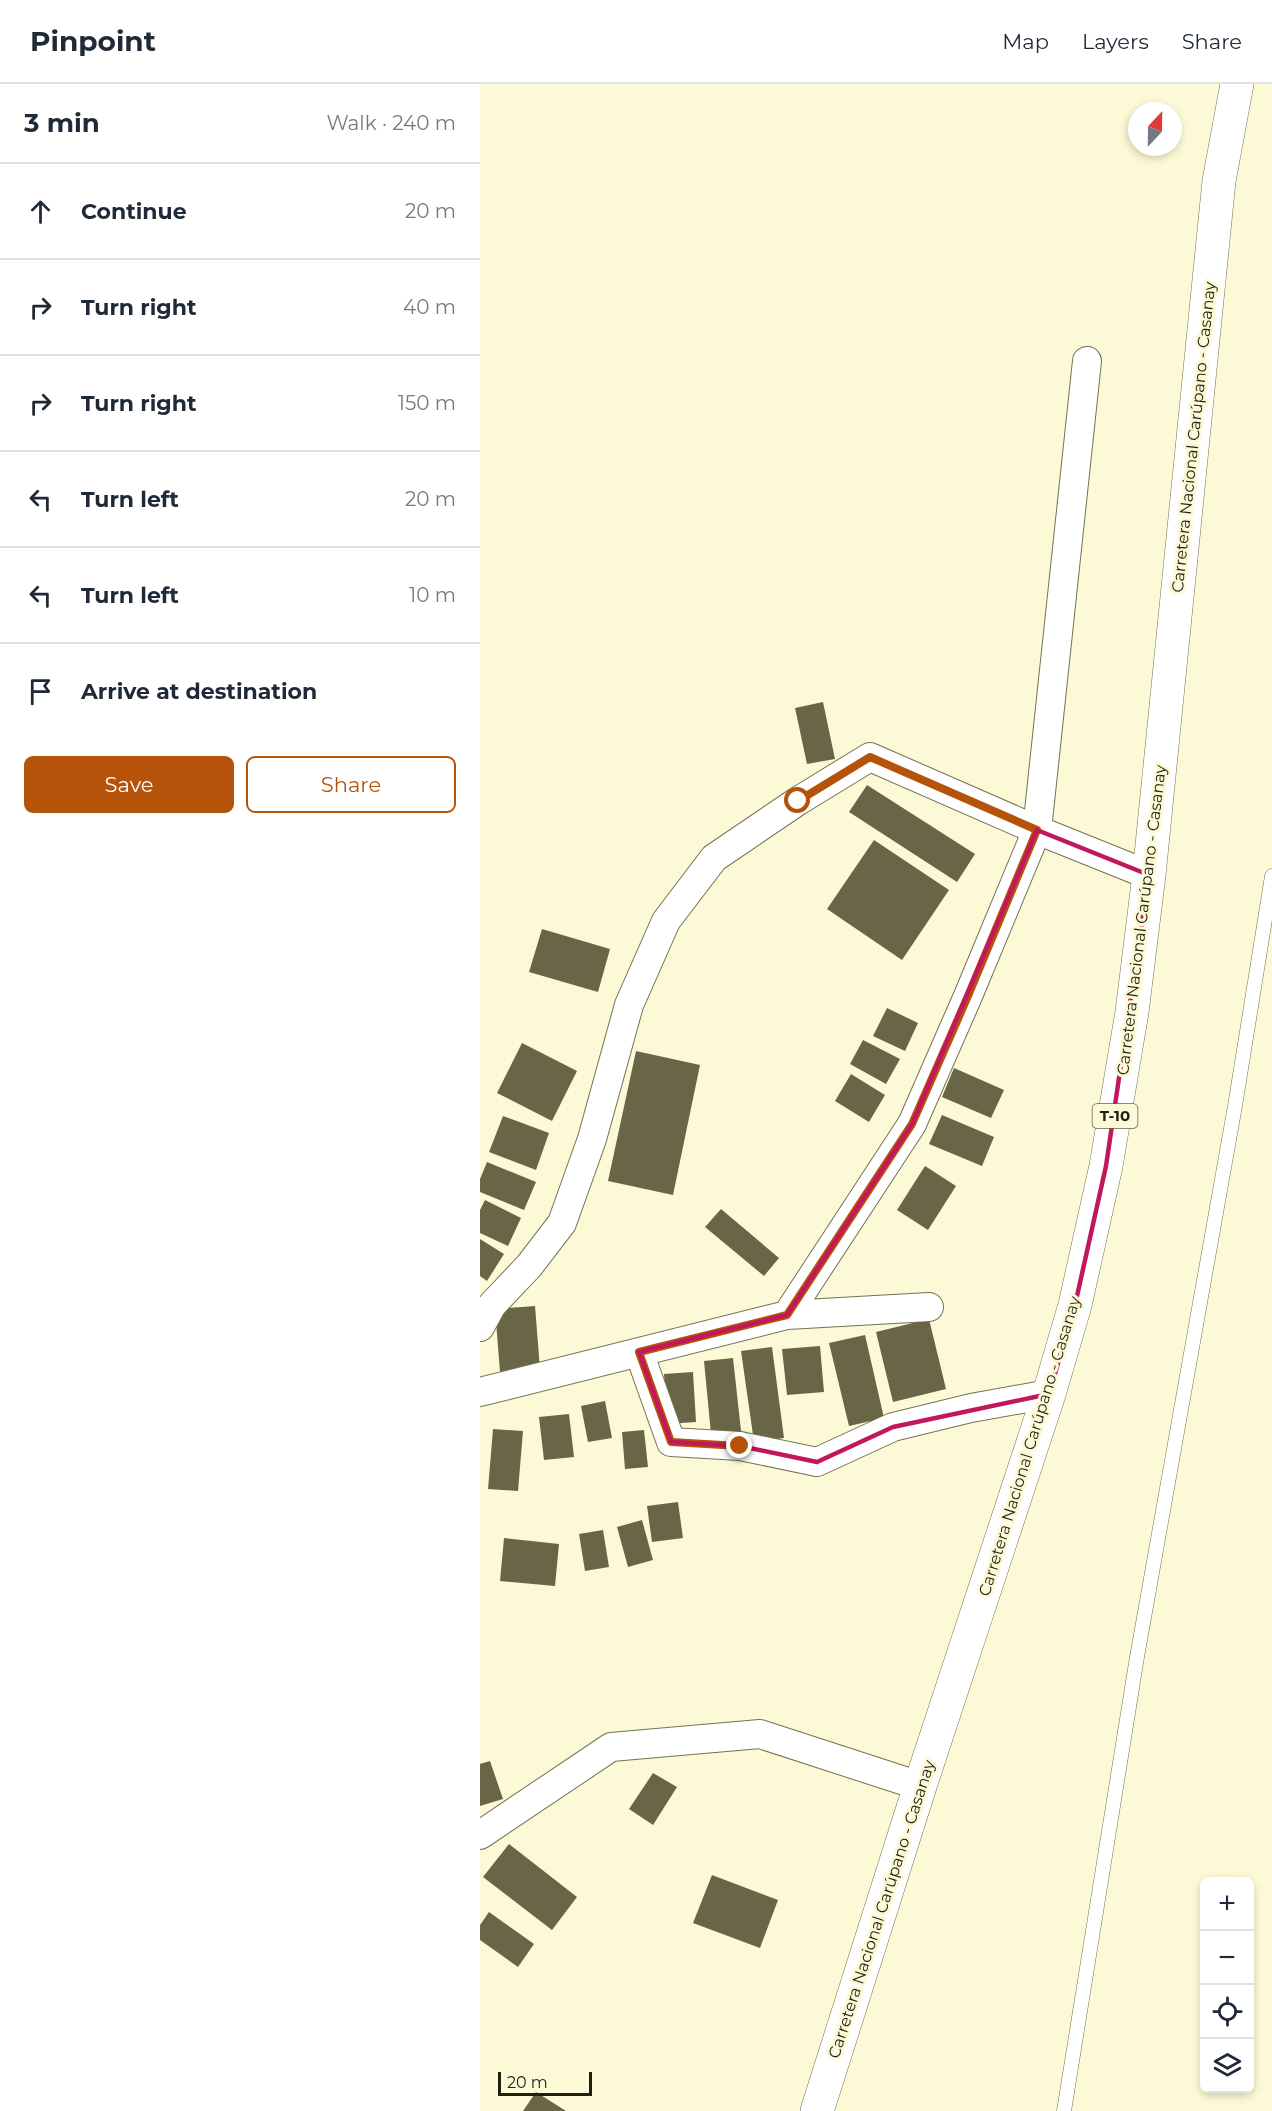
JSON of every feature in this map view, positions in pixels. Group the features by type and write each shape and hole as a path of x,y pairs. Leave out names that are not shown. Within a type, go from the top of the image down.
{"highway":[{"name":"Carretera Nacional Carúpano - Casanay","path":"818,2111 920,1786 1049,1394 1075,1305 1106,1166 1132,1012 1149,874 1219,181 1237,84"}],"street":[{"path":"787,1315 912,1124 1037,830 1087,362"},
{"path":"480,1327 492,1305 529,1266 562,1223 592,1139 629,1005 666,921 714,858 798,801 870,757 1037,830 1149,874"},
{"path":"480,1392 787,1315 929,1307"},
{"path":"639,1352 671,1442 740,1446 817,1462 893,1427 971,1408 1049,1394"},
{"path":"480,1835 611,1747 760,1734 920,1786"}],"lane":[{"path":"1064,2111 1137,1657 1235,1106 1272,876"}],"highlighted area":[{"path":"1037,830 1149,875 1106,1166 1075,1305 1049,1394 893,1427 817,1462 740,1446 671,1442 639,1352 787,1315 912,1124"}],"building":[{"path":"823,702 835,759 807,764 795,708"},
{"path":"867,785 975,854 957,882 849,812"},
{"path":"874,840 949,890 902,960 827,909"},
{"path":"542,929 610,949 598,992 529,972"},
{"path":"887,1008 918,1023 905,1051 873,1036"},
{"path":"863,1040 900,1059 886,1084 850,1064"},
{"path":"522,1043 577,1071 552,1121 497,1093"},
{"path":"636,1051 700,1065 673,1195 608,1181"},
{"path":"954,1068 1004,1090 991,1118 942,1097"},
{"path":"851,1074 885,1095 869,1122 835,1101"},
{"path":"942,1115 994,1137 982,1166 929,1144"},
{"path":"503,1116 549,1133 536,1170 489,1152"},
{"path":"487,1162 536,1182 524,1210 480,1192 480,1179"},
{"path":"925,1166 956,1186 928,1230 897,1210"},
{"path":"485,1200 521,1218 508,1246 480,1233 480,1210"},
{"path":"721,1209 779,1258 764,1276 705,1227"},
{"path":"480,1239 504,1254 487,1281 480,1276"},
{"path":"535,1306 540,1369 500,1372 495,1309"},
{"path":"929,1319 946,1389 893,1402 876,1332"},
{"path":"865,1335 884,1418 849,1426 829,1343"},
{"path":"820,1346 824,1392 787,1395 782,1349"},
{"path":"772,1347 784,1438 754,1442 741,1351"},
{"path":"733,1358 741,1431 711,1434 704,1361"},
{"path":"693,1372 696,1422 667,1424 664,1374"},
{"path":"605,1401 612,1438 588,1442 581,1406"},
{"path":"569,1414 574,1457 544,1460 539,1417"},
{"path":"493,1429 523,1431 518,1491 488,1489"},
{"path":"644,1430 648,1467 625,1469 622,1432"},
{"path":"678,1502 683,1538 652,1542 647,1506"},
{"path":"642,1520 653,1560 628,1567 617,1527"},
{"path":"603,1530 609,1567 585,1571 579,1534"},
{"path":"504,1538 559,1544 555,1586 500,1581"},
{"path":"490,1761 503,1799 480,1806 480,1764"},
{"path":"653,1773 677,1787 653,1825 629,1809"},
{"path":"509,1844 577,1897 552,1930 483,1877"},
{"path":"712,1875 778,1900 760,1948 693,1923"},
{"path":"489,1912 534,1944 518,1967 480,1940 480,1925"},
{"path":"536,2092 566,2111 523,2111"}],"route":[{"path":"740,1446 671,1442 639,1352 787,1315 912,1124 1037,830 870,757 798,801"}]}
